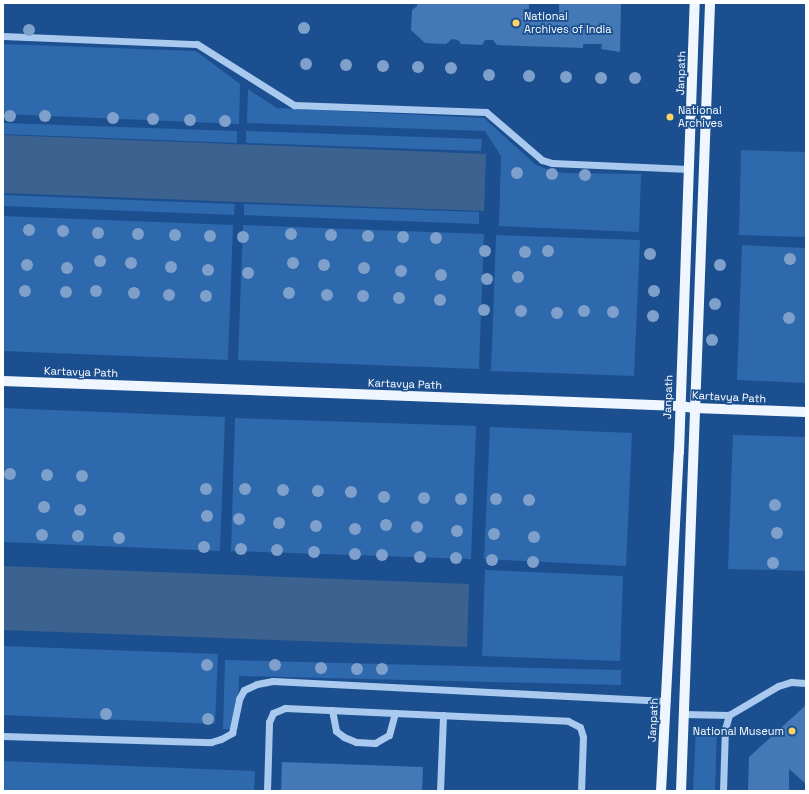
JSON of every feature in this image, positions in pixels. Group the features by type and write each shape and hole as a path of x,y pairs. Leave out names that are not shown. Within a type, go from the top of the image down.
{"main road":[{"name":"Janpath","path":"661,791 680,406 695,3"},
{"path":"680,791 694,408 704,208 710,3"},
{"name":"Kartavya Path","path":"3,381 806,412"}],"street":[{"path":"3,36 197,44 294,106 486,112 542,160 552,163 689,168"},
{"path":"3,736 211,742 232,733 239,699 244,690 257,684 273,681 666,701"},
{"path":"684,714 729,715 778,686 791,682 806,683"},
{"path":"267,791 270,722 273,713 285,708 568,721 580,727 583,737 581,791"},
{"path":"332,710 336,731 344,737 356,742 375,743 388,735 395,713"},
{"path":"440,791 443,715"},
{"path":"723,791 725,729 729,715"}],"shaded area":[{"path":"3,44 196,51 240,84 239,124 3,114"},
{"path":"248,89 277,108 484,118 536,165 556,172 566,173 641,174 639,232 499,226 501,156 485,131 247,123"},
{"path":"3,123 237,131 237,143 3,134"},
{"path":"246,131 482,139 481,151 246,143"},
{"path":"3,135 486,154 484,211 3,193"},
{"path":"741,150 806,152 806,237 739,235"},
{"path":"3,195 235,204 234,215 3,206"},
{"path":"244,204 479,212 479,224 244,215"},
{"path":"3,216 233,225 228,360 3,351"},
{"path":"243,225 484,234 479,369 238,360"},
{"path":"496,235 640,240 634,376 491,371"},
{"path":"742,245 806,248 806,383 737,380"},
{"path":"3,408 225,417 220,551 3,542"},
{"path":"235,418 476,426 471,559 231,551"},
{"path":"490,427 632,433 626,566 484,559"},
{"path":"733,435 806,437 806,571 728,569"},
{"path":"3,566 469,584 467,647 3,630"},
{"path":"485,570 623,576 620,661 482,656"},
{"path":"3,646 218,654 215,724 3,715"},
{"path":"225,660 621,670 621,685 239,676 238,729 223,729"},
{"path":"696,728 717,728 715,791 693,791"},
{"path":"3,761 255,771 254,791 3,791"}],"building":[{"name":"National Archives of India","path":"417,3 529,3 529,9 524,9 524,16 559,17 559,3 621,3 620,52 601,49 602,44 583,44 583,48 497,45 493,40 485,40 482,45 461,44 458,40 452,39 446,44 425,43 411,30 412,10 417,6"},
{"name":"National Museum","path":"806,705 806,784 789,769 789,791 748,791 749,757"},
{"path":"282,762 423,767 422,791 281,791"}],"place":[{"name":"National Archives of India","path":"516,23"},
{"name":"National Archives","path":"670,117"},
{"name":"National Museum","path":"792,731"}]}
